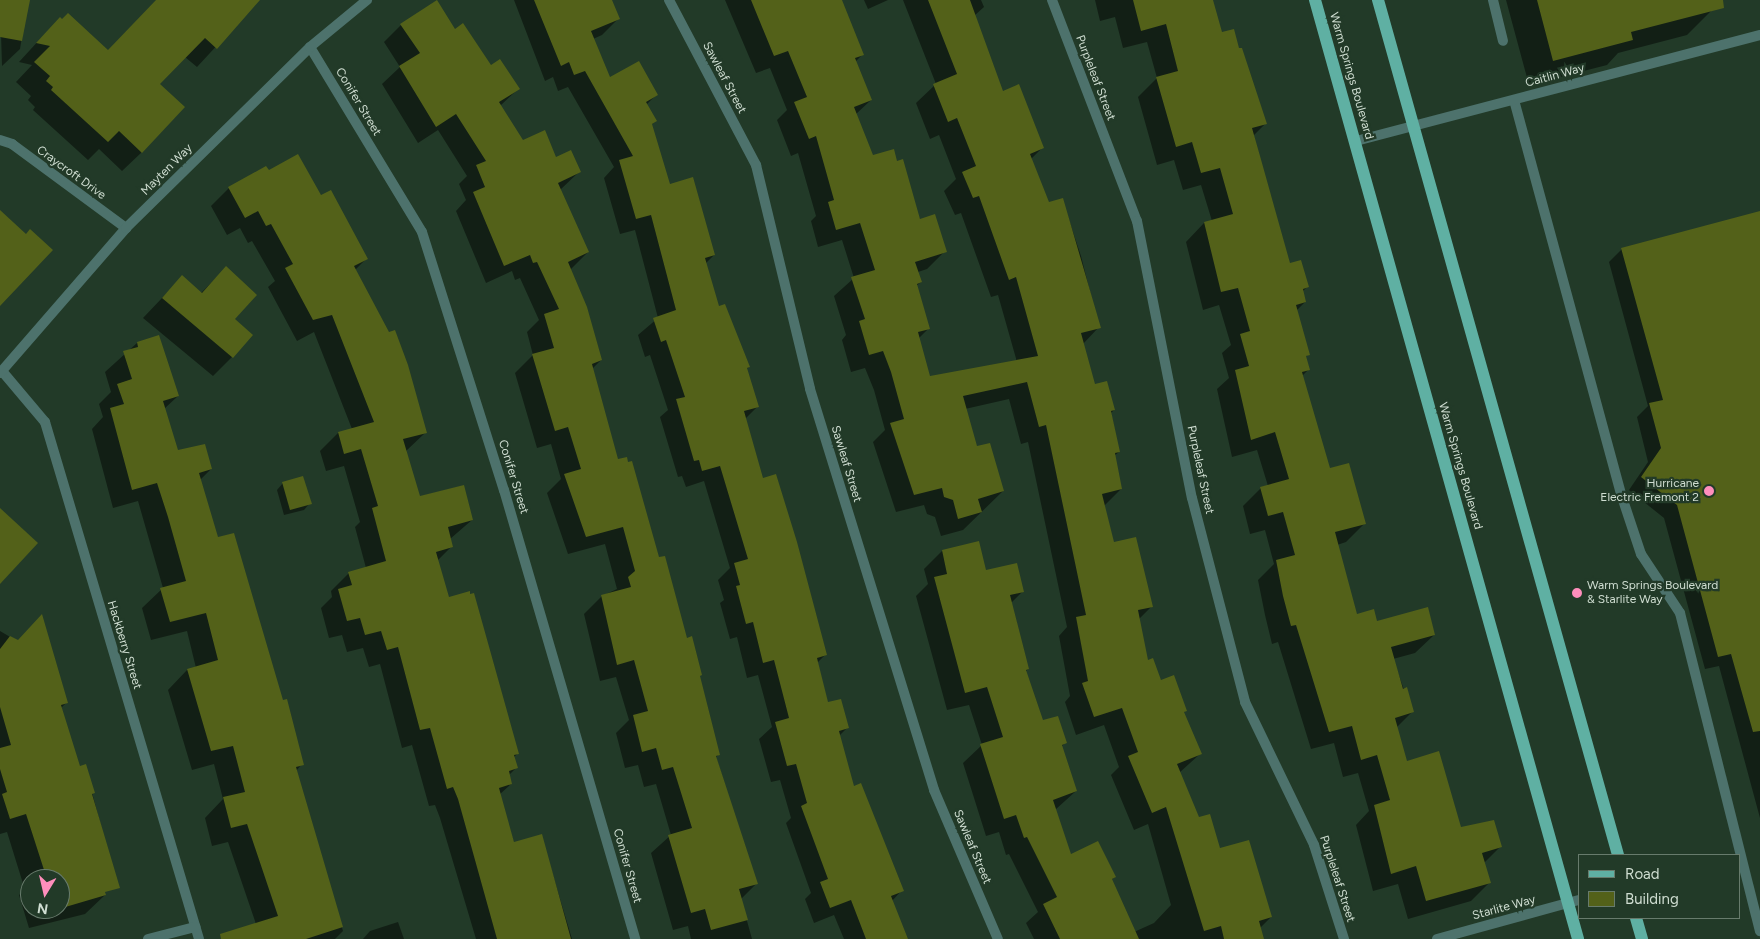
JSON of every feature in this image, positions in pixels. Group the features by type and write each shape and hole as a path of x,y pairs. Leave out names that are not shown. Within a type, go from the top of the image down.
{"main road":[{"name":"Warm Springs Boulevard","path":"1315,0 1573,902 1578,939"},
{"path":"1378,0 1618,854"},
{"path":"1636,919 1642,939"}],"street":[{"name":"Mayten Way","path":"1,372 126,228 310,47 367,0"},
{"name":"Sawleaf Street","path":"669,0 756,165 810,389 928,771 998,939"},
{"name":"Purpleleaf Street","path":"1052,0 1137,221 1192,498 1245,702 1314,845 1344,939"},
{"path":"1492,0 1503,41"},
{"name":"Caitlin Way","path":"1356,141 1760,35"},
{"name":"Conifer Street","path":"310,47 422,232 504,490 635,939"},
{"path":"1514,100 1622,497 1641,554 1680,613 1760,931"},
{"name":"Craycroft Drive","path":"0,140 12,144 126,228"},
{"name":"Hackberry Street","path":"1,372 45,422 199,939"},
{"name":"Starlite Way","path":"1437,939 1573,902"},
{"path":"148,939 195,927"}],"building":[{"path":"0,0 30,0 22,41 0,37"},
{"path":"156,0 260,0 217,49 205,38 160,84 185,107 142,153 119,131 108,142 51,90 53,87 46,81 50,76 34,62 50,46 36,43 60,17 62,19 68,13 108,50"},
{"path":"437,0 455,29 463,23 491,65 500,59 520,89 499,102 523,140 545,130 556,157 571,150 581,172 558,183 589,252 568,262 587,307 602,360 592,364 618,459 627,457 628,462 632,461 659,557 665,556 687,638 692,636 720,755 716,756 758,884 739,889 748,920 711,930 705,909 691,913 668,835 692,828 673,767 662,770 656,748 642,752 633,715 648,711 634,660 617,665 601,595 631,587 628,577 635,571 623,527 586,537 564,474 581,469 568,427 555,431 532,354 554,348 544,314 559,309 537,262 533,263 530,255 504,266 473,192 485,187 476,165 486,161 456,114 436,127 399,66 420,53 400,24"},
{"path":"534,0 612,0 620,19 591,31 610,77 639,61 658,95 646,102 657,121 652,124 670,184 693,177 715,255 705,258 719,306 725,304 750,367 747,368 759,407 744,411 763,478 776,474 797,542 827,655 817,658 828,702 841,699 849,728 839,731 854,786 861,783 904,891 891,896 908,939 866,939 851,900 830,908 820,882 828,879 801,806 807,803 796,764 787,766 775,722 789,718 774,660 763,663 753,622 746,624 736,586 740,585 734,563 748,559 720,466 702,471 699,460 694,461 676,399 685,397 666,340 661,342 653,318 676,310 651,215 636,219 619,160 633,156 585,71 574,75 569,62 561,66"},
{"path":"751,0 842,0 864,55 855,58 872,100 854,107 873,155 894,149 897,161 903,159 920,219 935,214 947,252 915,262 922,282 917,284 930,329 918,332 930,376 1038,356 1016,277 1009,280 979,196 973,198 962,172 976,166 957,118 948,122 933,84 957,74 928,0 970,0 1003,91 1019,84 1044,148 1030,154 1049,202 1063,198 1101,328 1081,333 1095,384 1107,381 1115,410 1111,411 1120,452 1115,453 1122,489 1102,494 1114,542 1136,537 1153,607 1138,610 1148,660 1153,658 1161,680 1174,675 1187,711 1184,712 1202,754 1177,764 1199,817 1210,814 1220,848 1249,840 1272,917 1259,921 1264,939 1224,939 1221,926 1204,931 1166,807 1152,813 1128,756 1138,752 1122,708 1094,717 1082,683 1088,681 1076,617 1086,615 1046,425 1039,427 1027,382 963,396 977,446 990,443 1004,491 978,499 982,512 958,519 953,500 944,497 942,488 914,495 890,423 904,419 891,372 883,351 869,355 859,321 865,319 851,277 875,270 860,223 836,230 828,202 834,200 816,136 809,139 794,102 807,97 788,51 774,56"},
{"path":"1133,0 1213,0 1222,32 1234,29 1239,48 1242,48 1267,124 1252,128 1290,263 1301,260 1309,287 1303,289 1306,302 1296,305 1310,355 1306,356 1310,370 1302,372 1330,468 1349,463 1366,524 1335,532 1357,614 1374,609 1377,621 1428,607 1435,635 1391,647 1403,689 1407,687 1414,712 1395,718 1407,761 1439,751 1461,827 1494,820 1502,847 1482,853 1491,883 1426,901 1416,866 1391,874 1374,805 1390,800 1377,755 1361,760 1352,726 1329,732 1296,625 1291,626 1283,596 1276,560 1295,555 1283,512 1268,516 1260,487 1289,479 1275,432 1251,440 1235,370 1249,366 1240,334 1250,331 1238,288 1221,292 1204,222 1233,214 1220,168 1201,173 1192,142 1176,147 1156,77 1178,71 1166,24 1141,31"},
{"path":"1537,0 1723,0 1724,8 1631,32 1633,40 1553,61"},
{"path":"298,154 321,195 331,190 368,259 354,266 389,332 395,330 408,365 427,433 403,439 420,496 464,485 473,520 448,527 453,547 436,552 449,597 470,591 470,594 474,593 519,754 514,755 518,768 509,771 512,784 499,788 514,842 542,834 571,939 497,939 458,799 453,787 447,789 430,728 420,730 398,647 387,650 381,631 365,635 360,618 347,621 338,589 352,585 348,572 386,561 372,508 378,506 361,449 344,454 338,432 374,422 332,315 313,320 285,268 293,264 271,224 266,226 258,211 245,218 228,187 266,166 269,170"},
{"path":"0,210 26,234 30,229 53,250 0,306"},
{"name":"Hurricane Electric Fremont 2","path":"1760,211 1760,731 1753,732 1731,654 1718,657 1677,505 1641,477 1661,448 1649,403 1663,400 1621,248"},
{"path":"226,266 257,295 235,319 253,335 233,358 162,298 182,275 202,293"},
{"path":"159,335 179,396 163,401 178,450 205,444 212,469 199,473 218,537 234,533 283,700 287,699 304,765 296,767 343,927 306,939 221,939 220,934 278,916 247,824 231,828 223,797 245,792 233,746 211,751 187,669 218,660 206,613 170,622 160,588 186,581 157,483 132,490 110,408 124,404 117,384 132,379 123,351 138,347 137,342"},
{"path":"303,476 312,504 290,510 282,482"},
{"path":"0,508 38,543 0,584"},
{"path":"979,541 986,570 1017,563 1024,592 1010,595 1029,669 1026,670 1043,720 1058,716 1067,743 1062,745 1077,791 1053,800 1071,854 1098,841 1116,877 1112,879 1139,939 1060,939 1043,904 1057,897 1027,837 1024,838 1016,815 1004,819 980,744 1003,737 987,687 965,693 934,577 947,574 942,550"},
{"path":"42,614 68,703 61,705 80,766 86,764 95,793 92,794 120,888 105,892 106,895 70,906 70,869 44,869 26,814 10,819 2,794 7,792 0,769 0,748 11,745 0,707 0,649 10,636 18,640"}],"place":[{"name":"Hurricane Electric Fremont 2","path":"1709,491"},
{"name":"Warm Springs Boulevard & Starlite Way","path":"1577,593"}]}
